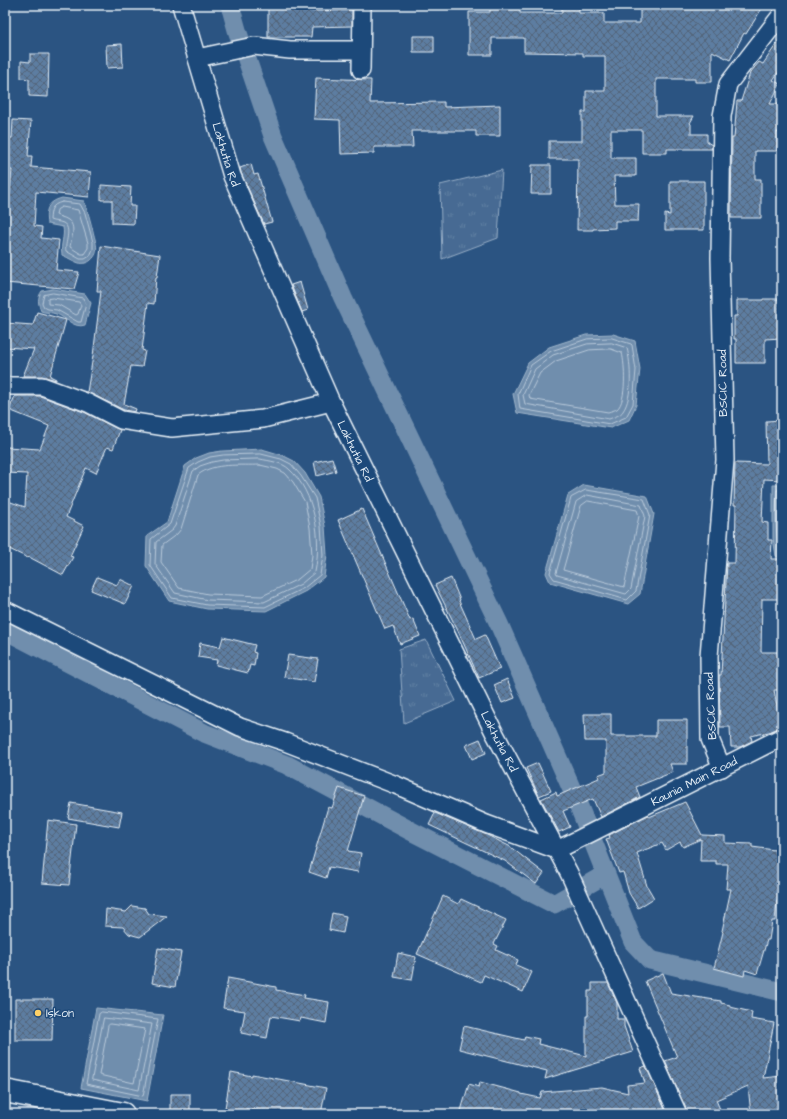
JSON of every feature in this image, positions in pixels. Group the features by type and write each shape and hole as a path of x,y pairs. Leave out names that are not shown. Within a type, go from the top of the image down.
{"main road":[{"path":"5,1091 123,1114"}],"street":[{"name":"Lakhutia Rd","path":"181,5 232,176 331,402 494,732 564,847 572,880 583,906 678,1114"},
{"path":"361,70 362,5"},
{"name":"BSCIC Road","path":"722,768 710,739 708,656 725,460 720,258 722,116 728,84 782,14"},
{"path":"196,58 254,46 290,50 361,50"},
{"path":"5,386 42,386 88,403 121,420 172,428 263,419 331,402"},
{"path":"5,610 240,727 285,742 389,782 486,824 564,847"},
{"name":"Kaunia Main Road","path":"564,847 782,737"}],"green space":[{"path":"502,170 498,238 442,259 440,185"},
{"path":"426,640 456,701 404,723 399,649"}],"water":[{"path":"62,198 84,201 97,250 94,257 87,263 79,263 62,255 63,227 47,224 46,215 48,207 53,202"},
{"path":"53,289 85,294 91,303 85,325 77,325 60,315 41,311 38,301 40,294 42,291"},
{"path":"613,334 635,341 640,369 636,405 629,420 611,428 517,413 513,394 528,363 549,347 586,335"},
{"path":"262,449 282,455 294,461 305,473 319,497 325,526 327,555 324,577 306,591 266,611 207,609 169,601 146,566 147,536 167,522 185,466 196,458 209,453"},
{"path":"584,485 647,496 654,514 640,594 628,604 550,582 546,573 568,495"},
{"path":"773,485 782,485 782,559 776,556 773,538"},
{"path":"96,1008 163,1015 147,1101 81,1088"}],"building":[{"path":"490,5 520,5 520,13 562,13 562,5 579,5 579,13 604,13 604,23 640,23 640,5 764,5 746,34 744,33 730,60 712,51 712,82 695,82 695,79 656,79 656,116 694,116 690,123 691,134 707,134 707,142 712,145 712,149 667,149 667,153 642,153 642,130 611,130 611,158 636,158 636,176 614,176 615,204 639,204 638,221 615,221 615,228 577,230 578,159 549,159 549,141 582,141 582,112 586,112 586,91 605,91 605,56 583,56 583,53 524,52 524,38 492,38 492,55 469,55 469,12 490,12"},
{"path":"268,7 312,8 312,11 352,10 352,26 312,27 311,37 268,37"},
{"path":"413,36 434,36 434,52 413,52"},
{"path":"782,36 782,67 773,80 780,84 770,104 781,104 779,133 777,132 777,151 755,151 755,179 761,179 761,218 731,218 732,138 734,138 737,101 741,101 750,73 759,62 763,64"},
{"path":"122,44 123,67 107,68 106,45"},
{"path":"30,54 49,54 48,97 29,96 29,79 21,78 21,61 30,62"},
{"path":"316,78 371,80 370,103 444,102 444,107 500,105 500,136 476,136 476,131 412,131 413,147 374,147 374,153 341,154 340,120 314,119"},
{"path":"13,120 31,121 28,156 32,156 31,167 91,172 89,197 36,192 34,226 42,227 41,238 59,240 56,270 79,272 74,289 5,283 5,210 8,210 12,170 5,170 5,156 7,138 12,138"},
{"path":"251,164 254,175 258,174 272,222 264,224 241,173 240,168"},
{"path":"532,165 551,165 551,194 531,194"},
{"path":"670,181 704,181 704,230 665,230 665,214 670,215"},
{"path":"101,185 131,187 130,206 135,206 134,224 112,223 112,200 101,200"},
{"path":"101,246 160,255 156,277 154,304 148,303 142,350 145,351 142,367 131,366 124,404 136,409 135,412 124,410 87,392 101,291 97,291"},
{"path":"300,282 308,310 302,312 291,285"},
{"path":"782,299 782,338 765,339 765,363 736,363 734,316 737,316 737,300"},
{"path":"37,312 66,320 50,376 56,380 42,376 23,376 34,349 5,347 5,323 33,325"},
{"path":"15,396 40,396 84,412 120,430 113,449 107,447 96,473 86,468 66,517 84,526 70,556 73,557 63,575 29,557 28,558 5,547 5,500 25,507 27,474 5,473 6,447 40,449 49,426 9,410"},
{"path":"782,420 782,480 764,479 762,522 768,523 768,540 772,540 771,559 780,559 780,584 782,584 782,599 762,599 761,652 782,652 782,690 774,690 781,727 769,732 751,736 752,741 740,747 731,747 730,727 720,727 719,675 721,675 727,563 735,563 735,463 767,464 766,421"},
{"path":"332,458 336,471 317,476 314,462"},
{"path":"362,509 410,620 413,619 420,636 400,644 393,626 385,629 338,520"},
{"path":"97,577 117,585 120,579 134,586 125,604 91,590"},
{"path":"451,578 460,600 459,601 476,639 485,635 500,669 479,678 435,585"},
{"path":"223,637 255,645 253,652 256,653 254,666 250,665 248,673 216,665 217,660 198,657 200,643 220,647"},
{"path":"288,655 318,659 314,682 284,677"},
{"path":"507,679 515,698 502,703 494,685"},
{"path":"584,714 611,714 611,736 656,736 656,720 687,720 687,764 670,764 673,772 636,787 640,797 601,817 593,799 563,811 570,827 559,832 541,799 556,792 557,796 599,778 598,775 606,772 606,741 585,741"},
{"path":"480,739 486,753 472,759 466,745"},
{"path":"538,763 551,791 539,796 526,768"},
{"path":"339,788 364,796 348,851 361,853 358,872 329,867 326,878 309,872 328,807 332,808"},
{"path":"685,802 702,835 725,836 725,843 752,844 752,847 782,851 782,875 775,921 772,921 769,940 767,940 757,974 745,970 744,976 714,968 723,932 731,889 726,889 728,864 716,864 716,861 700,861 701,839 683,847 680,842 666,850 662,843 637,853 647,886 654,898 638,908 629,893 623,872 619,873 606,839 610,838 609,835 648,815 649,817"},
{"path":"71,803 122,812 119,827 68,818"},
{"path":"435,813 509,846 544,873 536,884 505,861 429,825"},
{"path":"48,820 76,824 69,885 42,883"},
{"path":"443,896 458,904 461,899 506,920 494,944 498,946 496,950 518,960 516,965 532,972 523,992 484,975 481,982 417,954"},
{"path":"132,906 145,908 149,914 167,916 140,937 129,934 123,927 105,926 106,909 126,912"},
{"path":"332,913 346,916 343,933 329,930"},
{"path":"158,948 181,952 175,987 152,983"},
{"path":"398,953 416,957 412,980 394,977"},
{"path":"663,973 671,993 721,1001 721,1003 730,1005 730,1007 752,1012 751,1019 774,1023 763,1078 782,1076 782,1114 751,1114 748,1086 716,1100 722,1114 688,1114 665,1061 677,1057 645,981"},
{"path":"228,978 276,987 276,990 305,995 304,998 329,1002 326,1023 301,1018 300,1021 271,1016 267,1038 241,1033 245,1011 223,1008"},
{"path":"592,983 608,983 617,1003 617,1019 624,1019 624,1026 633,1052 545,1079 547,1071 459,1049 464,1026 524,1040 525,1036 539,1039 538,1044 586,1056 586,1016 588,1016 588,991 592,991"},
{"path":"15,999 53,999 52,1040 15,1040"},
{"path":"646,1066 667,1114 460,1114 469,1084 479,1087 480,1082 540,1098 542,1092 602,1087 628,1093 627,1085 645,1083 640,1068"},
{"path":"231,1072 252,1076 252,1074 326,1088 321,1114 276,1114 246,1109 245,1114 224,1114"},
{"path":"170,1094 190,1094 190,1114 170,1114"}],"waterway":[{"path":"230,5 273,136 343,298 499,624 576,799 633,942 650,960 782,992"},
{"path":"5,630 204,733 287,765 409,830 554,904 606,874"}],"place":[{"name":"Iskon","path":"38,1013"}]}
